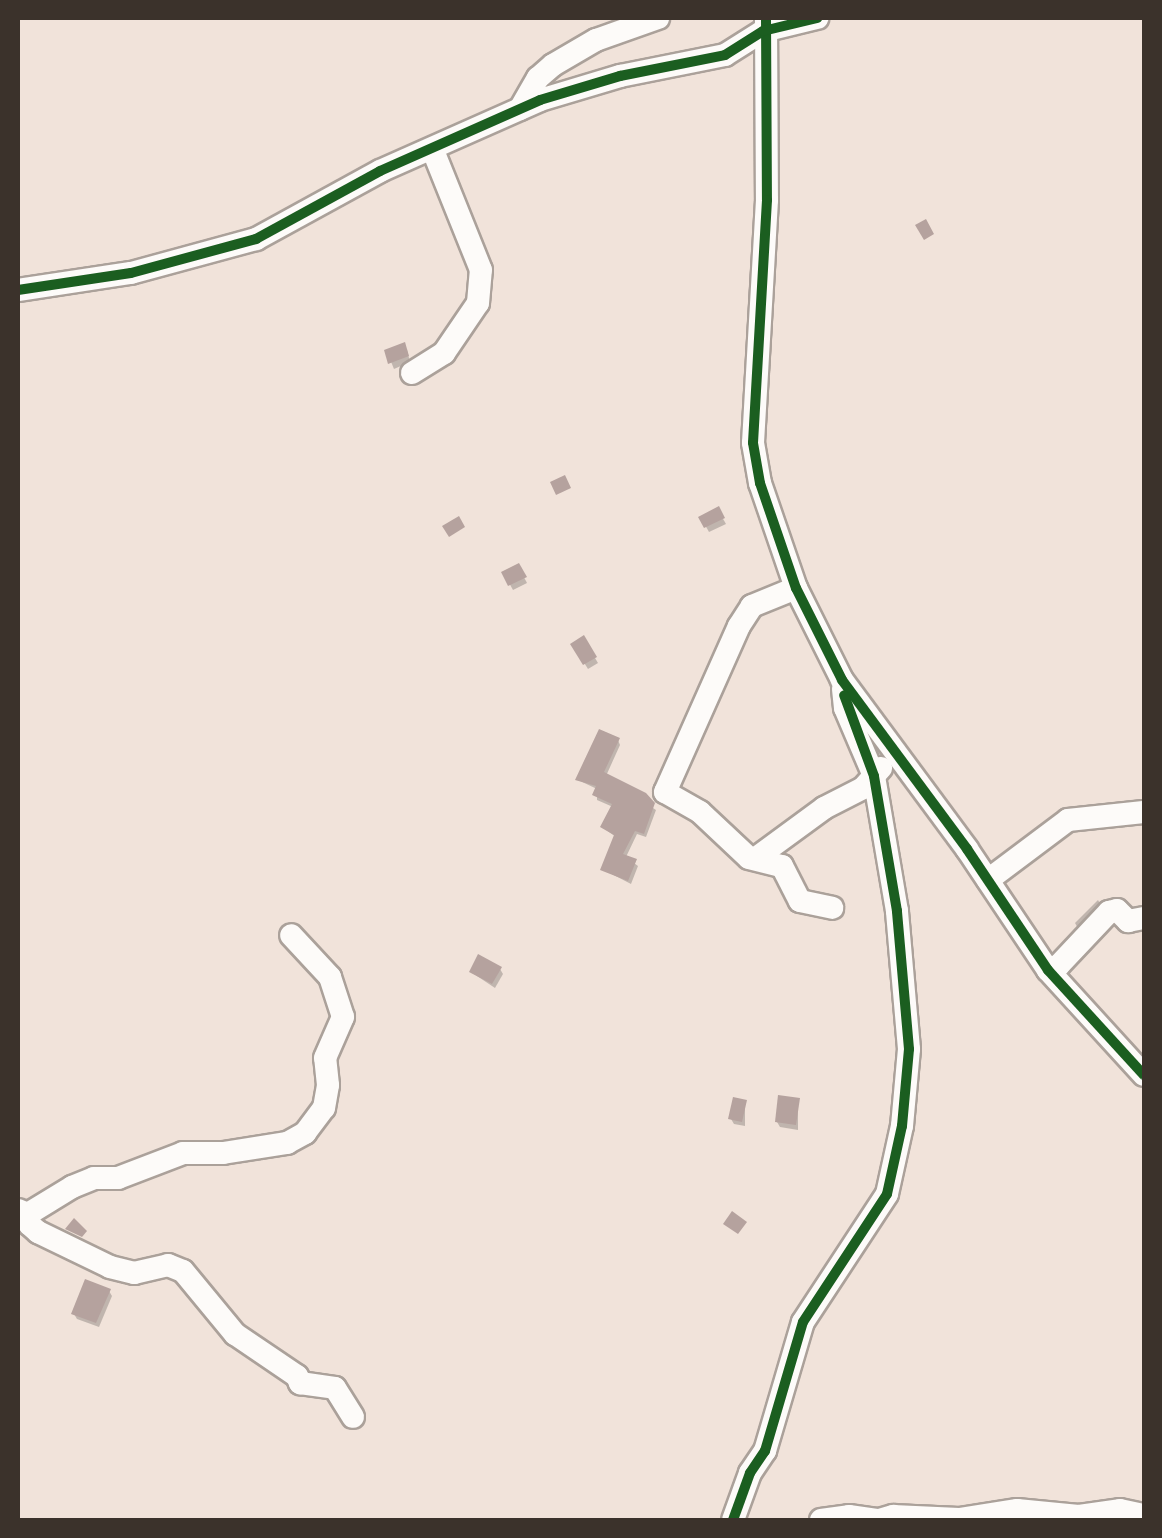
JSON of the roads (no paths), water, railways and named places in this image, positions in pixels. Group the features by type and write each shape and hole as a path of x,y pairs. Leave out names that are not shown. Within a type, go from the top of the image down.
{"street":[{"path":"520,109 538,78 553,65 596,40 658,18"},
{"path":"18,290 130,273 256,239 432,148 520,109 620,76 725,55 765,24 817,18"},
{"path":"765,24 768,200 753,443 760,483 796,588 842,680 988,880 1048,970 1144,1074"},
{"path":"412,374 444,353 478,303 481,270 432,148"},
{"path":"796,588 752,606 738,626 666,792 694,806 741,852 782,866 800,901 832,908"},
{"path":"733,1520 750,1473 766,1450 802,1322 887,1194 902,1126 909,1049 904,974 874,776 845,708 842,680"},
{"path":"756,858 824,808 863,788 874,776 901,760"},
{"path":"988,880 1068,820 1144,812"},
{"path":"1048,970 1059,964 1109,912 1118,910 1128,921 1144,918"},
{"path":"291,935 330,976 343,1017 324,1058 328,1085 324,1108 305,1133 286,1143 223,1153 196,1151 150,1163 118,1178 94,1178 23,1212 38,1232 110,1267 134,1273 168,1264 183,1271 236,1334 300,1382 334,1388 353,1417"},
{"path":"821,1520 849,1516 878,1520 892,1516 959,1519 1017,1510 1079,1516 1120,1510 1144,1515"}]}
